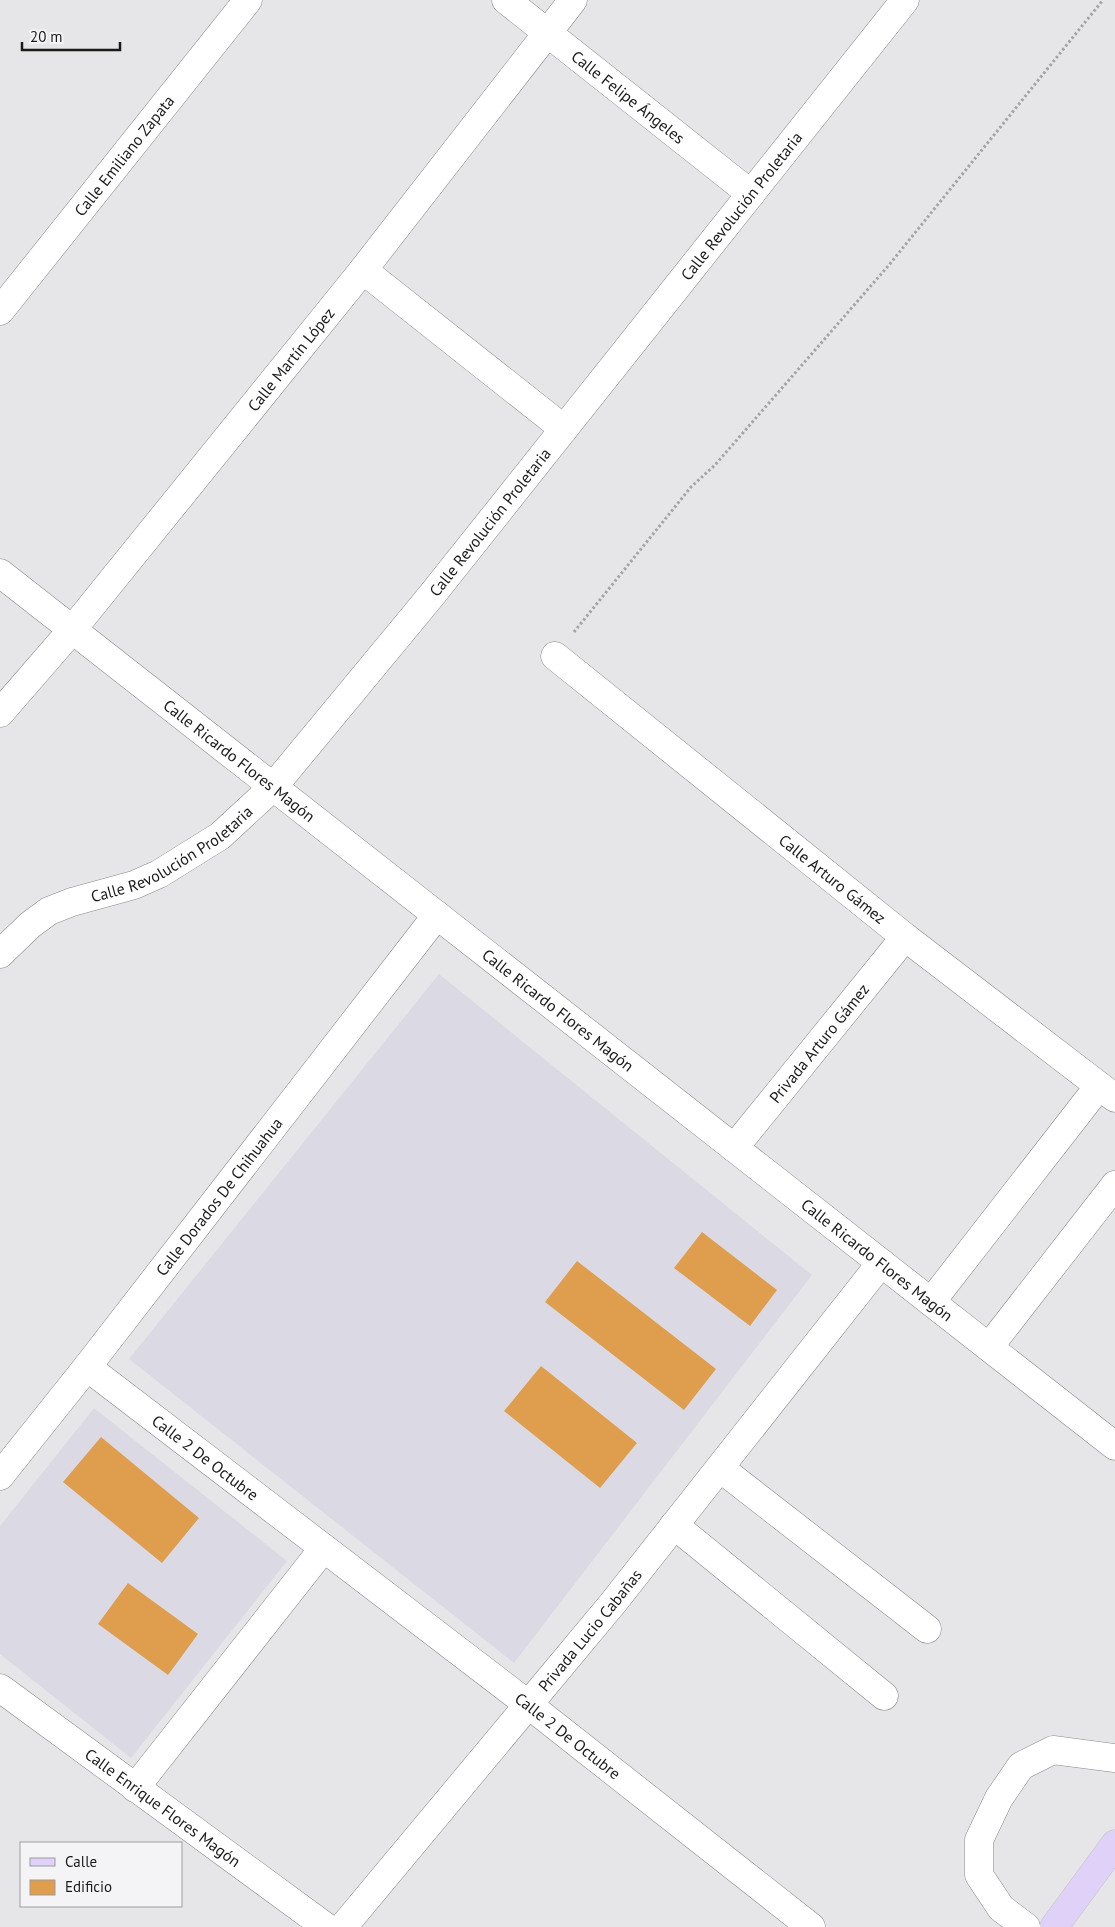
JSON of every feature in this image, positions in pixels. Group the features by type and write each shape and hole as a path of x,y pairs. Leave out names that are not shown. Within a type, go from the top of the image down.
{"main road":[{"path":"1054,1927 1115,1844"}],"street":[{"name":"Calle Emiliano Zapata","path":"0,311 248,0"},
{"name":"Calle Felipe Ángeles","path":"506,0 751,194"},
{"name":"Calle Martín López","path":"0,713 72,630 363,270 573,0"},
{"name":"Calle Revolución Proletaria","path":"0,954 30,925 49,911 72,902 134,885 159,874 220,836 273,787 432,596 905,0"},
{"path":"363,270 564,429"},
{"name":"Calle Ricardo Flores Magón","path":"0,573 1115,1446"},
{"name":"Calle Arturo Gámez","path":"555,656 905,937 1107,1092"},
{"name":"Calle Dorados De Chihuahua","path":"0,1476 87,1367 436,915"},
{"name":"Privada Arturo Gámez","path":"734,1148 905,937"},
{"path":"931,1302 1107,1092"},
{"path":"989,1347 1115,1185"},
{"name":"Privada Lucio Cabañas","path":"343,1927 613,1604 881,1263"},
{"name":"Calle 2 De Octubre","path":"87,1367 529,1705 811,1927"},
{"path":"720,1468 927,1630"},
{"path":"674,1525 884,1696"},
{"path":"135,1788 324,1549"},
{"name":"Calle Enrique Flores Magón","path":"0,1688 326,1927"},
{"path":"1026,1927 1001,1908 979,1875 979,1840 999,1798 1021,1766 1053,1750 1115,1758"}],"path":[{"path":"555,656 691,486 715,465 889,266 1103,0"}],"shaded area":[{"path":"439,974 812,1275 514,1663 129,1359"},
{"path":"94,1408 287,1561 131,1758 0,1654 0,1526"}],"building":[{"path":"702,1232 777,1290 750,1326 674,1268"},
{"path":"577,1261 716,1369 684,1410 545,1302"},
{"path":"541,1366 637,1443 600,1488 504,1411"},
{"path":"101,1437 199,1518 162,1563 63,1482"},
{"path":"128,1583 198,1634 168,1675 98,1624"}]}
